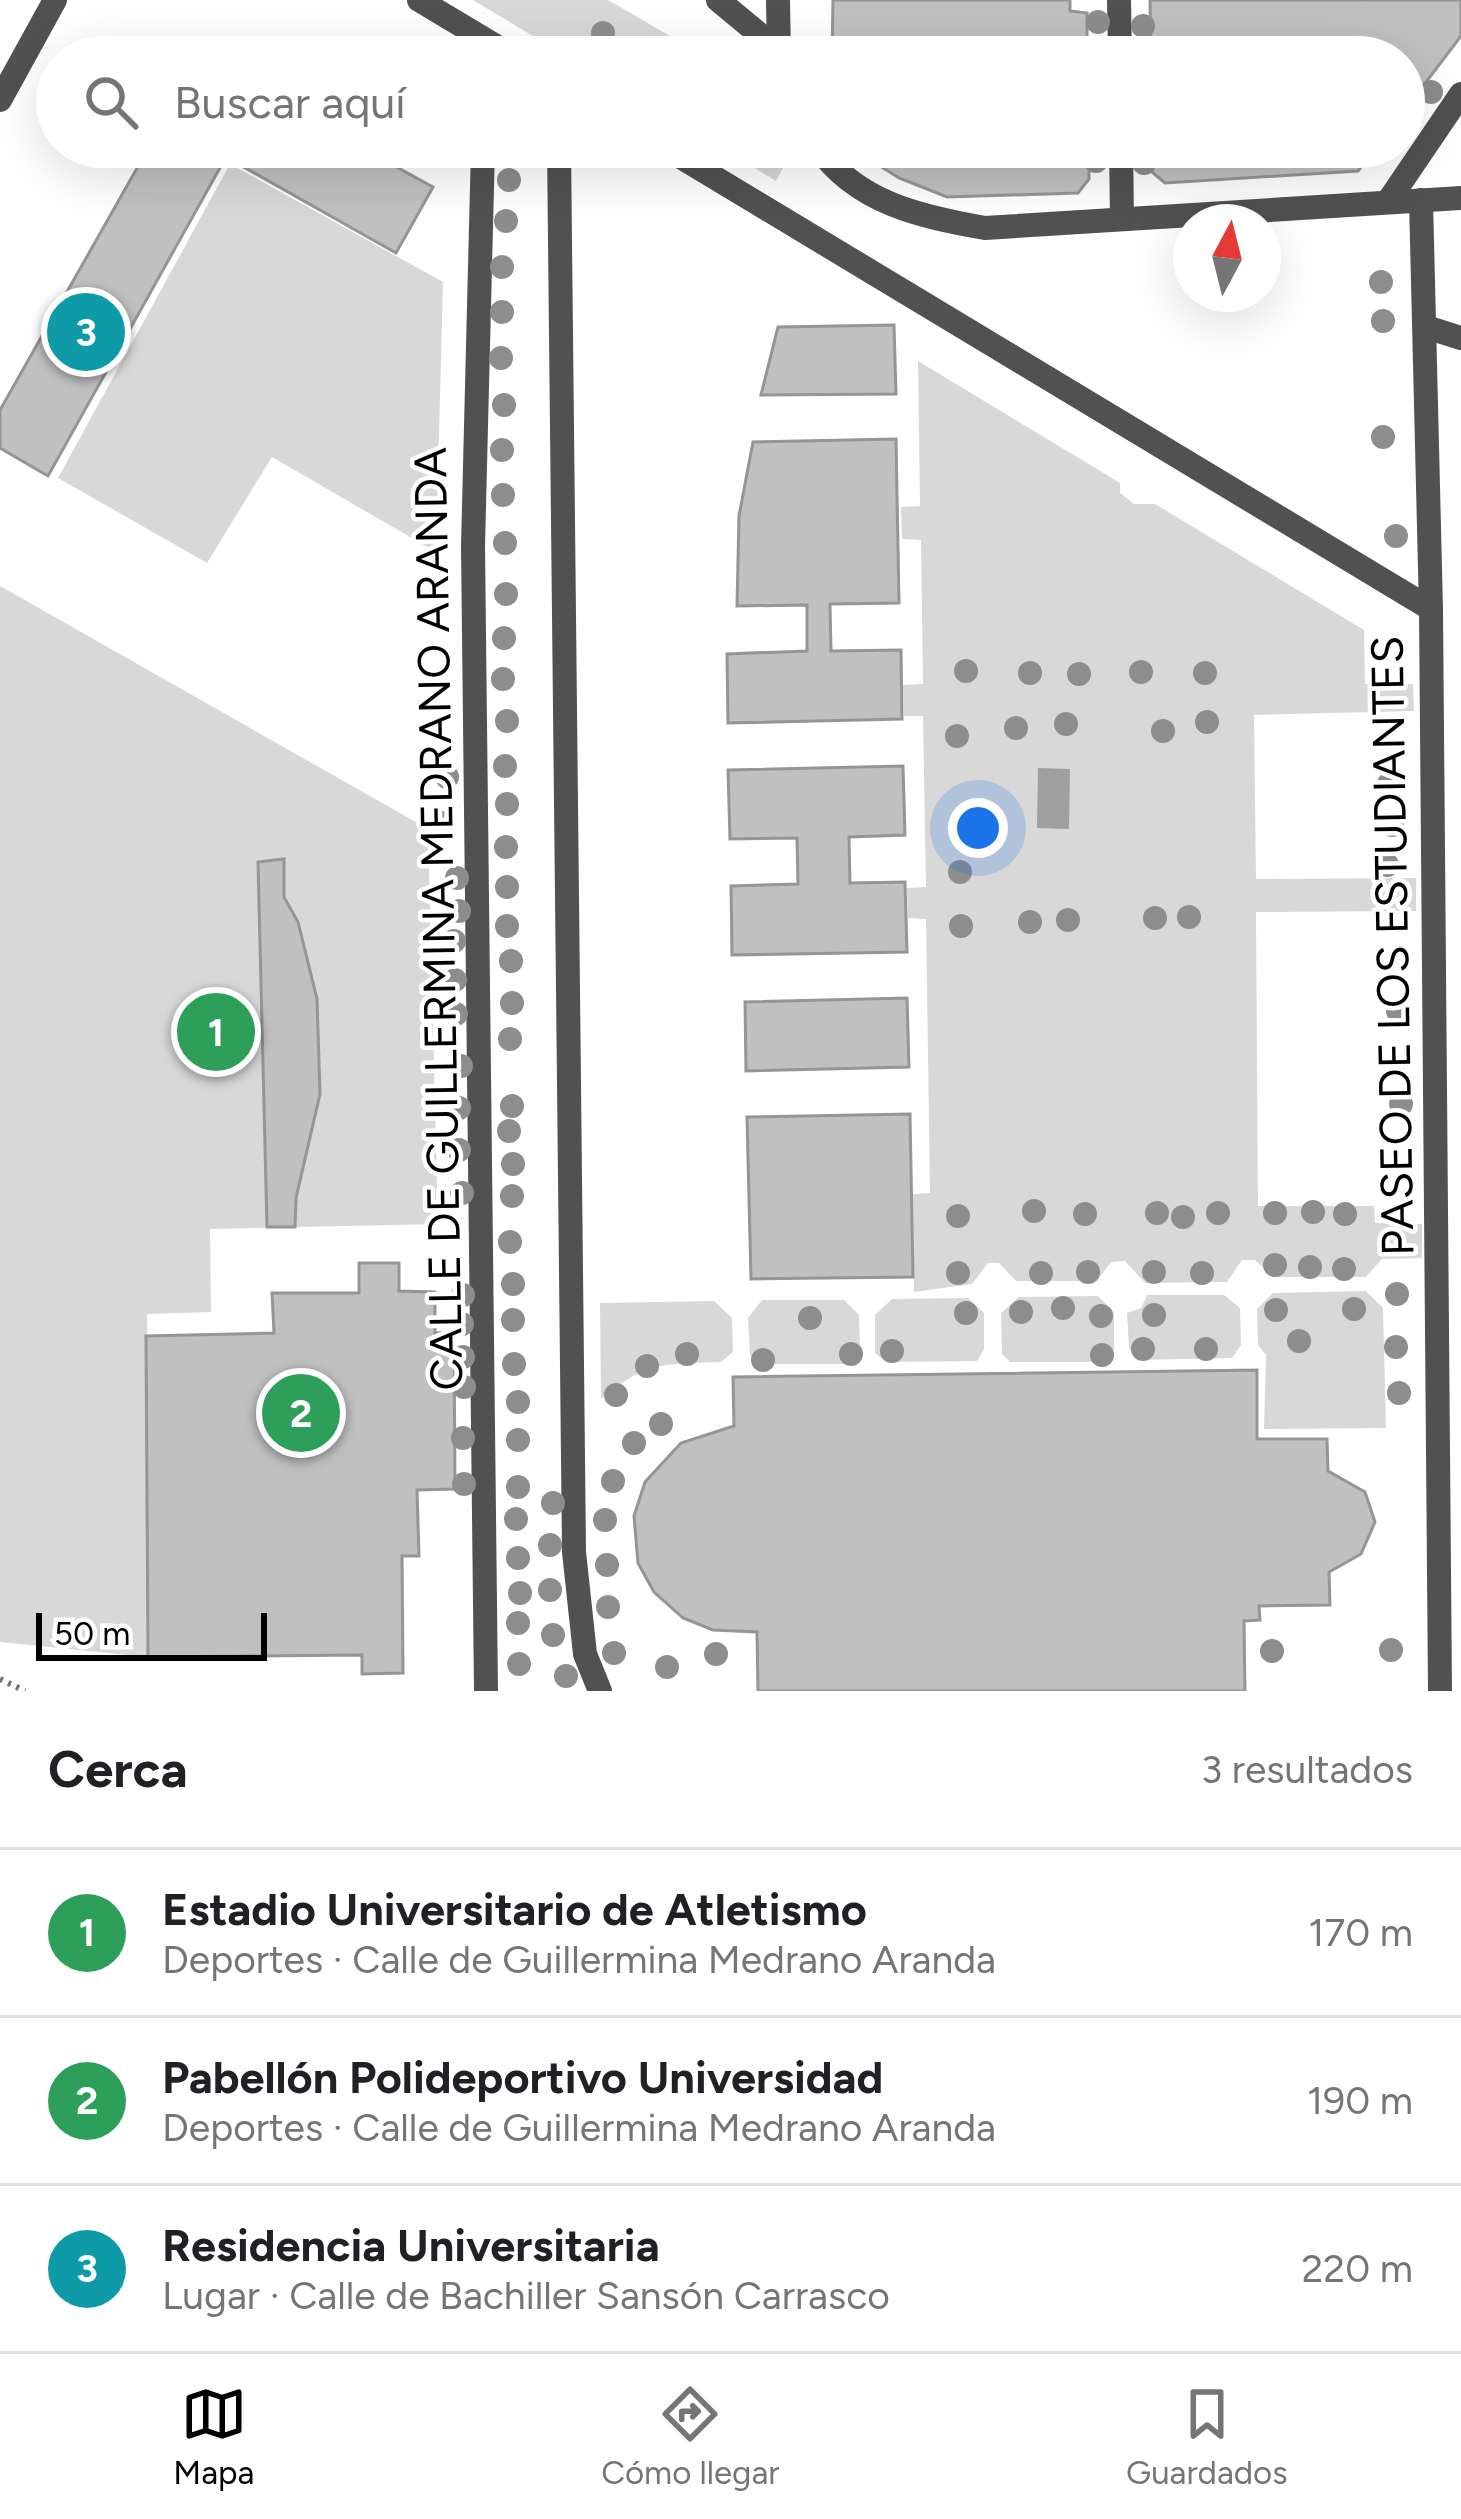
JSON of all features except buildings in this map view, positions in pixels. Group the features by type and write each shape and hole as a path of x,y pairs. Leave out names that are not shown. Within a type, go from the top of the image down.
{"street":[{"path":"0,100 55,0"},
{"path":"419,0 469,36"},
{"path":"718,0 759,36"},
{"path":"778,0 778,36"},
{"path":"1119,0 1120,36"},
{"path":"1425,146 1461,94"},
{"name":"CALLE DE GUILLERMINA MEDRANO ARANDA","path":"482,168 473,546 486,1691"},
{"path":"559,168 574,1552 585,1654 600,1691"},
{"path":"699,168 1431,609"},
{"path":"834,168 870,195 920,216 985,228 1461,198"},
{"path":"1121,168 1121,219"},
{"path":"1388,200 1410,168"},
{"name":"PASEO DE LOS ESTUDIANTES","path":"1420,200 1451,1523 1440,1691"},
{"path":"1426,326 1461,338"}],"path":[{"path":"0,1679 25,1691"}],"shaded area":[{"path":"473,0 608,0 670,36 533,36"},
{"path":"228,168 237,168 443,282 436,552 272,457 207,563 58,478"},
{"path":"755,168 783,168 776,181"},
{"path":"918,361 1120,483 1120,493 1134,504 1155,504 1364,630 1365,684 1413,684 1414,711 1254,715 1256,879 1416,878 1416,911 1256,912 1258,1206 1374,1206 1375,1223 1422,1224 1422,1258 1382,1259 1366,1277 1273,1277 1255,1260 1242,1260 1227,1282 1145,1283 1125,1261 1111,1262 1097,1281 1016,1281 999,1263 988,1263 972,1284 914,1292 913,1194 930,1193 926,919 908,918 907,888 926,887 923,716 904,716 903,685 923,684 921,540 902,539 901,507 920,506"},
{"path":"0,586 428,829 438,1224 210,1229 211,1312 147,1314 148,1657 0,1642"},
{"path":"1038,768 1070,769 1069,829 1037,828"},
{"path":"1366,1291 1383,1308 1386,1428 1264,1429 1266,1355 1258,1345 1257,1309 1273,1293"},
{"path":"1147,1295 1224,1295 1240,1308 1241,1345 1232,1358 1137,1360 1129,1349 1127,1313 1141,1308"},
{"path":"1098,1296 1114,1312 1114,1350 1104,1362 1010,1362 1002,1354 1001,1313 1019,1297"},
{"path":"968,1298 984,1313 984,1349 977,1361 886,1362 875,1353 875,1315 892,1299"},
{"path":"762,1300 844,1300 859,1315 860,1352 848,1364 756,1364 750,1355 748,1318"},
{"path":"714,1301 732,1318 733,1352 721,1362 644,1371 601,1399 600,1303"}],"place":[{"name":"Residencia Universitaria","path":"86,332"},
{"name":"Estadio Universitario de Atletismo","path":"216,1032"},
{"name":"Pabellón Polideportivo Universidad","path":"301,1413"}]}
